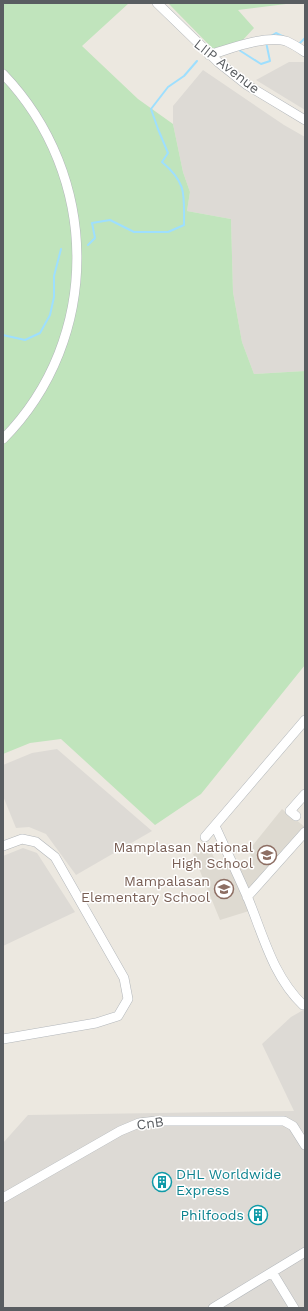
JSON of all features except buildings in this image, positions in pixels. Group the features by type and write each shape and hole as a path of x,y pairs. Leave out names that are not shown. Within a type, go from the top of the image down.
{"street":[{"name":"LIIP Avenue","path":"157,3 209,55 247,85 305,120"},
{"path":"209,55 244,44 277,40 286,42 305,52"},
{"path":"3,74 36,116 55,151 65,176 73,209 77,256 72,309 61,348 53,367 33,402 3,439"},
{"path":"205,837 305,720"},
{"path":"296,816 290,811 305,794"},
{"path":"215,826 247,897 276,969 296,998 303,1005 305,1004"},
{"path":"247,897 305,832"},
{"path":"3,846 22,839 29,840 36,842 55,857 124,978 128,999 118,1016 96,1023 3,1039"},
{"name":"CnB","path":"3,1198 120,1131 139,1123 167,1120 284,1122 293,1126 305,1145"},
{"path":"213,1308 305,1252"},
{"path":"272,1272 294,1308"}],"shaded area":[{"path":"289,62 305,62 305,110 256,80"},
{"path":"203,70 284,125 305,137 305,371 254,374 242,342 233,292 231,219 187,211 190,192 183,172 173,124 173,106"},
{"path":"57,749 152,831 76,875 46,834 29,827 16,828 3,796 3,765 32,753"},
{"name":"Mamplasan National High School","path":"282,809 305,827 305,830 249,893 239,869 252,859 249,850"},
{"path":"23,848 37,853 75,912 3,946 3,856"},
{"name":"Mampalasan Elementary School","path":"210,848 218,868 230,865 249,911 220,920 193,854"},
{"path":"305,1009 305,1308 3,1308 3,1143 28,1115 294,1111 262,1044 291,1017"}],"green space":[{"path":"3,3 129,3 82,46 138,99 173,124 183,172 190,192 187,211 231,219 233,292 242,342 254,374 305,371 305,665 201,794 155,825 61,739 30,743 3,754"},
{"path":"168,3 294,3 238,10 254,28 241,42 216,52"}],"waterway":[{"path":"305,11 305,23"},
{"path":"271,36 276,33 284,37"},
{"path":"299,44 305,38"},
{"path":"239,50 261,64 270,61 266,42"},
{"path":"88,245 95,238 92,223 110,220 134,232 168,232 184,225 184,197 180,183 176,176 162,162 168,153 151,109 168,87 184,76 197,61"},
{"path":"3,335 25,340 40,333 50,315 54,297 54,276 61,249"}],"place":[{"name":"Mamplasan National High School","path":"267,855"},
{"name":"Mampalasan Elementary School","path":"224,889"},
{"name":"DHL Worldwide Express","path":"162,1182"},
{"name":"Philfoods","path":"258,1215"}]}
